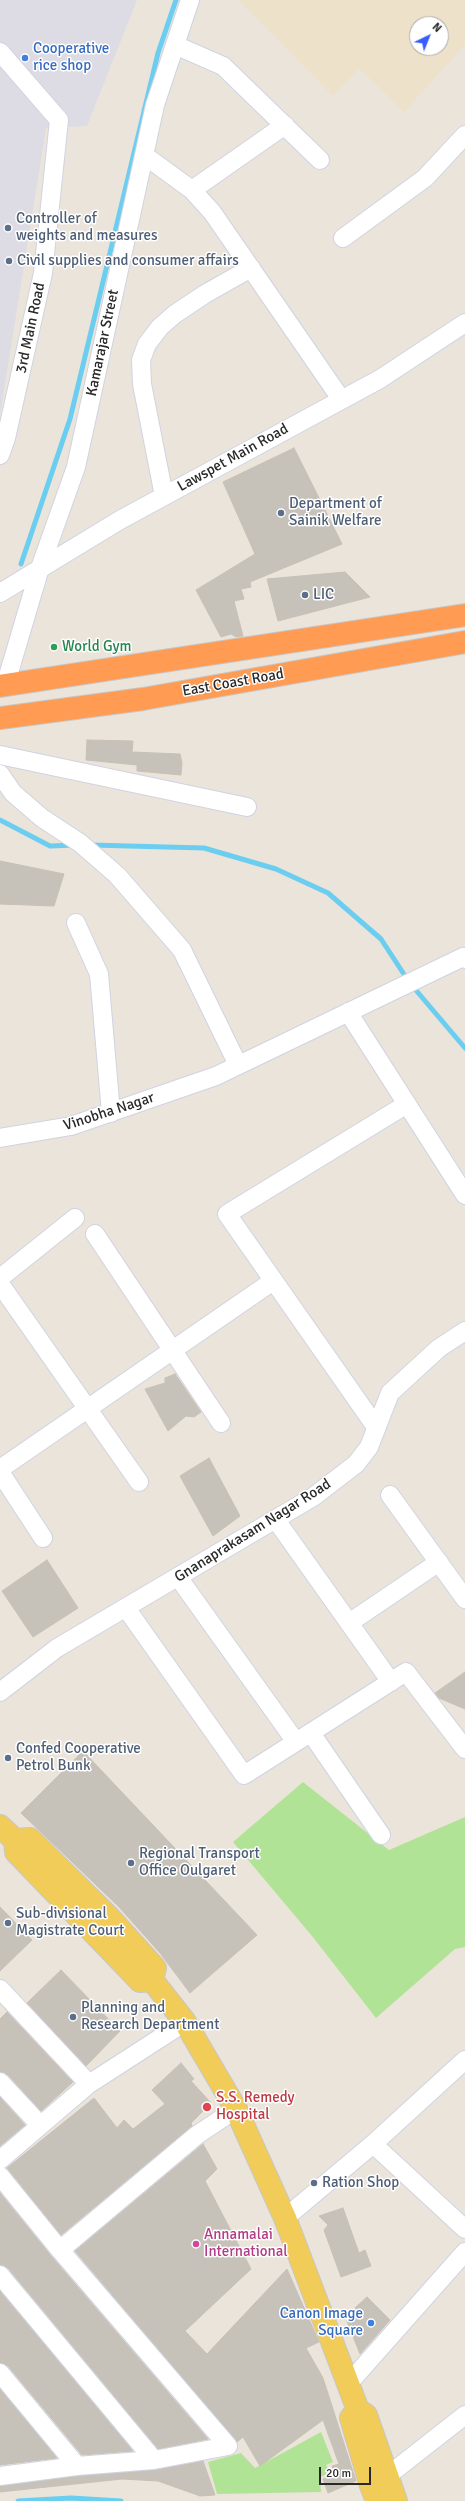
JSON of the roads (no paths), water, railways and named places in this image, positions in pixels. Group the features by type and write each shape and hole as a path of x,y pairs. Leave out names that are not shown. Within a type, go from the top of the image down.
{"highway":[{"name":"East Coast Road","path":"2,686 465,615"},
{"name":"East Coast Road","path":"0,718 142,699 465,642"}],"main road":[{"path":"8,1833 16,1852 140,1981 152,1980 185,2022 236,2109 285,2218 358,2410 366,2415 373,2490 396,2501"}],"street":[{"name":"Kamarajar Street","path":"2,686 40,568 76,467 155,105 190,0"},
{"path":"175,45 223,66 320,160"},
{"name":"3rd Main Road","path":"0,52 59,120 43,272 6,438 0,455"},
{"path":"192,190 285,125"},
{"path":"343,238 425,178 465,135"},
{"path":"144,155 192,190 212,212 341,399"},
{"path":"164,496 142,384 141,360 147,344 160,327 175,314 205,294 251,268"},
{"name":"Lawspet Main Road","path":"0,594 40,568 164,496 380,379 465,323"},
{"path":"0,755 247,807"},
{"path":"0,774 13,793 42,818 80,843 117,874 182,950 238,1065"},
{"path":"76,923 99,974 111,1113"},
{"name":"Vinobha Nagar","path":"0,1138 71,1126 216,1076 424,975 463,957 465,959"},
{"path":"348,1012 465,1195"},
{"path":"376,1427 227,1214 407,1104"},
{"path":"0,1278 75,1218"},
{"path":"95,1234 174,1350 221,1423"},
{"path":"43,1538 0,1470 273,1281"},
{"path":"0,1284 87,1410 140,1482"},
{"name":"Gnanaprakasam Nagar Road","path":"0,1692 57,1648 313,1498 356,1464 369,1447 390,1393 439,1348 465,1331"},
{"path":"390,1495 465,1599"},
{"path":"276,1520 391,1682"},
{"path":"349,1622 439,1562"},
{"path":"178,1577 381,1835"},
{"path":"126,1608 244,1775 406,1672 465,1749"},
{"path":"0,1989 89,2084"},
{"path":"0,2160 89,2084 185,2022"},
{"path":"285,2218 373,2144 465,2060"},
{"path":"0,2082 40,2125"},
{"path":"60,2250 197,2135 236,2109"},
{"path":"373,2144 465,2229"},
{"path":"0,2176 60,2250 228,2446 154,2460 77,2466 0,2476"},
{"path":"349,2383 465,2252"},
{"path":"0,2275 154,2460"},
{"path":"0,2373 77,2466"},
{"path":"373,2490 465,2415"}],"waterway":[{"path":"21,564 70,419 158,53 176,0"},
{"path":"0,820 50,846 75,845"},
{"path":"91,845 204,848 276,869 328,893 381,939 409,982 465,1048"},
{"path":"18,2501 71,2498 121,2501"}],"place":[{"name":"Cooperative rice shop","path":"25,58"},
{"name":"Controller of weights and measures","path":"8,228"},
{"name":"Civil supplies and consumer affairs","path":"9,261"},
{"name":"Department of Sainik Welfare","path":"281,513"},
{"name":"LIC","path":"305,595"},
{"name":"World Gym","path":"54,647"},
{"name":"Confed Cooperative Petrol Bunk","path":"8,1758"},
{"name":"Regional Transport Office Oulgaret","path":"131,1863"},
{"name":"Sub-divisional Magistrate Court","path":"8,1923"},
{"name":"Planning and Research Department","path":"73,2017"},
{"name":"S.S. Remedy Hospital","path":"207,2107"},
{"name":"Ration Shop","path":"314,2183"},
{"name":"Annamalai International","path":"196,2244"},
{"name":"Canon Image Square","path":"371,2323"}]}
